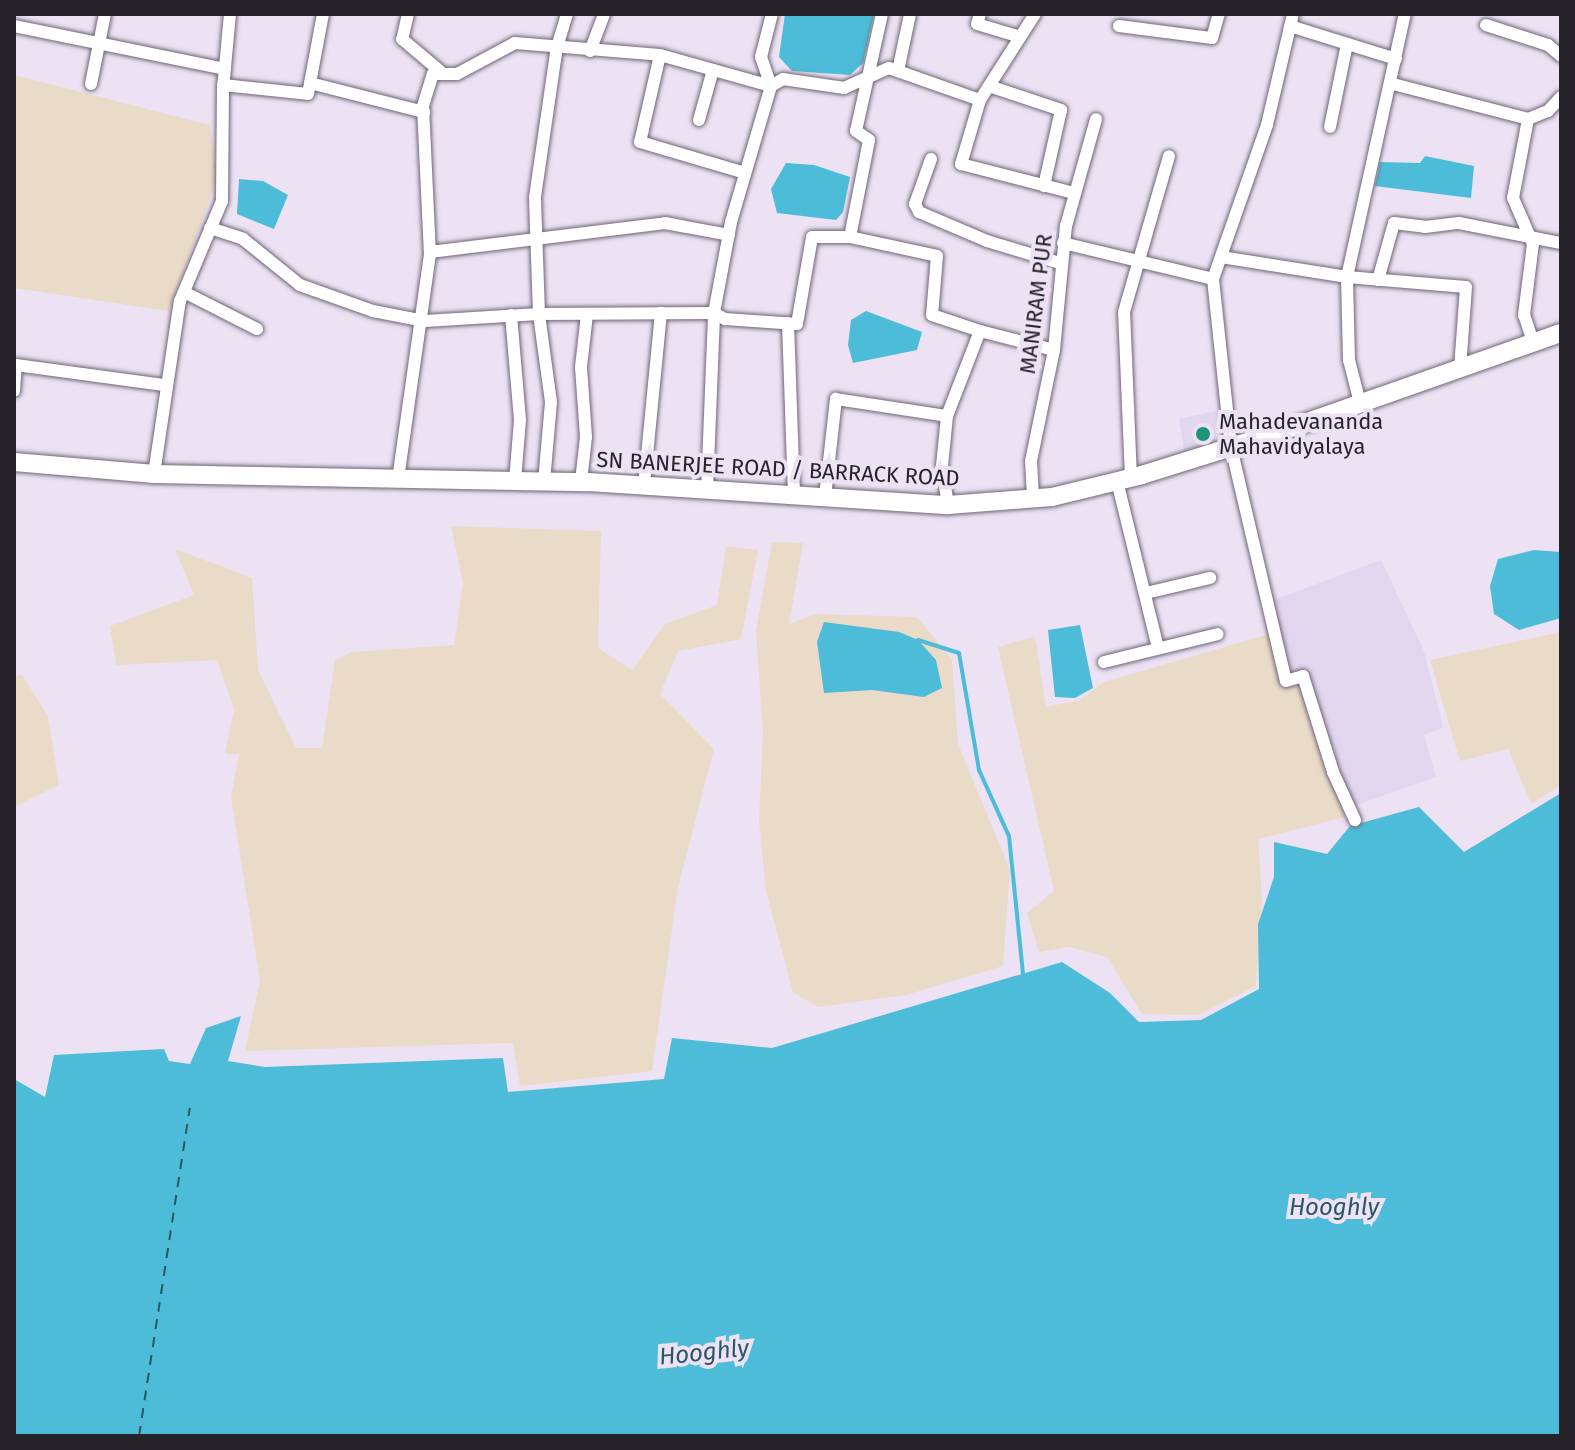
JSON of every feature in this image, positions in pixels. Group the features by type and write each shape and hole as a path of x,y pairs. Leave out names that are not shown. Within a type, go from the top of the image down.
{"street":[{"path":"27,14 20,27 101,45 191,58 225,69"},
{"path":"91,84 105,14"},
{"path":"154,474 164,385 184,292 222,201 226,165 223,85 230,14"},
{"path":"223,85 308,94 323,14"},
{"path":"408,14 402,39 441,72"},
{"path":"544,482 551,402 539,314 534,240 557,47 567,14"},
{"path":"590,51 604,14"},
{"path":"707,490 714,313 729,235 771,86 761,57 772,14"},
{"path":"850,237 869,140 856,131 882,14"},
{"path":"898,71 910,14"},
{"path":"980,14 977,24 1017,36"},
{"path":"1035,14 1017,36 980,100 961,164 1074,193"},
{"path":"1119,26 1212,38 1219,14"},
{"path":"1360,403 1349,360 1347,277 1393,84 1405,14"},
{"path":"1355,820 1333,772 1303,676 1286,681 1231,447 1213,279 1267,125 1292,20 1347,44 1396,59"},
{"path":"1486,25 1548,45 1561,56"},
{"path":"398,479 425,321 430,252 424,112 433,74 457,74 515,43 660,55 771,86 783,79 844,88 889,68 980,100"},
{"path":"1330,127 1347,44"},
{"path":"660,55 640,142 745,173"},
{"path":"699,120 713,70"},
{"path":"310,83 424,112"},
{"path":"1393,84 1528,119 1556,108 1561,97"},
{"path":"989,86 1061,110 1044,186"},
{"name":"MANIRAM PUR","path":"1033,498 1031,461 1054,350 1063,243 1096,119"},
{"path":"1528,119 1513,198 1533,244 1524,315 1533,342"},
{"path":"1158,648 1124,480 1122,343 1124,312 1169,156"},
{"path":"931,159 915,204 919,212 987,241 1060,263"},
{"path":"430,252 665,223 729,235"},
{"path":"1378,280 1394,223 1425,227 1459,223 1561,243"},
{"path":"210,228 243,239 300,285 373,311 425,321 539,314 714,313 725,319 797,324 812,237 850,237 937,256 932,315 1054,350"},
{"path":"1063,243 1139,264 1213,279"},
{"path":"1221,257 1347,277 1466,287 1460,368"},
{"path":"184,292 257,329"},
{"path":"644,486 661,313"},
{"path":"581,482 586,437 581,367 587,314"},
{"path":"511,315 520,420 515,481"},
{"path":"788,323 794,495"},
{"path":"948,505 942,466 947,416 980,331"},
{"name":"SN BANERJEE ROAD / BARRACK ROAD","path":"14,462 154,474 581,482 948,505 1033,498 1124,480 1231,447 1561,333"},
{"path":"14,391 16,365 164,385"},
{"path":"825,497 836,399 947,416"},
{"path":"1146,593 1210,578"},
{"path":"1104,662 1218,634"}],"shaded area":[{"path":"14,75 210,125 217,179 169,311 14,288"},
{"name":"Mahadevananda Mahavidyalaya","path":"1221,410 1225,442 1185,456 1179,419"},
{"path":"451,526 601,531 598,648 632,670 665,624 717,605 726,546 758,550 741,639 678,651 660,694 714,749 678,887 652,1071 520,1086 513,1043 245,1051 260,981 231,797 239,754 225,754 234,709 217,660 116,665 110,626 194,595 175,549 252,578 258,670 296,748 322,748 335,660 352,652 454,645 463,583"},
{"path":"772,542 803,543 789,624 816,614 917,617 952,659 958,744 1010,870 1003,966 906,995 818,1007 793,992 766,891 759,821 763,733 756,631"},
{"path":"1381,560 1424,651 1443,727 1424,735 1436,777 1353,806 1336,771 1308,672 1290,674 1274,600"},
{"path":"1561,632 1561,785 1531,804 1508,749 1460,761 1430,660"},
{"path":"1269,634 1281,687 1300,683 1345,817 1258,839 1262,898 1256,986 1198,1015 1142,1014 1107,957 1069,947 1039,952 1027,913 1054,891 998,647 1035,636 1046,707 1080,700 1104,682"},
{"path":"22,675 48,716 59,785 14,807 14,676"}],"water":[{"path":"785,14 874,14 863,63 850,75 792,71 779,57"},
{"path":"1425,156 1474,166 1471,198 1375,186 1380,162 1420,163"},
{"path":"786,163 814,165 850,177 843,212 836,220 777,213 771,189"},
{"path":"239,179 263,181 288,195 274,229 237,214"},
{"path":"866,311 922,332 917,350 853,363 848,345 851,320"},
{"path":"1534,550 1561,552 1561,618 1519,630 1494,614 1490,586 1498,559"},
{"path":"824,622 899,632 918,640 936,660 942,688 924,697 872,690 824,693 817,642"},
{"path":"1080,625 1093,688 1075,698 1055,697 1048,630"},
{"name":"Hooghly","path":"1561,793 1561,1436 14,1436 14,1079 45,1097 54,1055 164,1049 169,1061 190,1064 206,1028 241,1016 228,1061 265,1067 503,1058 508,1092 664,1079 672,1038 772,1048 1062,962 1110,993 1139,1022 1201,1020 1259,989 1258,924 1274,877 1274,842 1327,854 1350,826 1419,807 1464,852"}],"waterway":[{"path":"918,640 959,653 979,770 1009,836 1023,974"}],"ferry route":[{"path":"139,1436 190,1108"}],"place":[{"name":"Mahadevananda Mahavidyalaya","path":"1203,434"}]}
